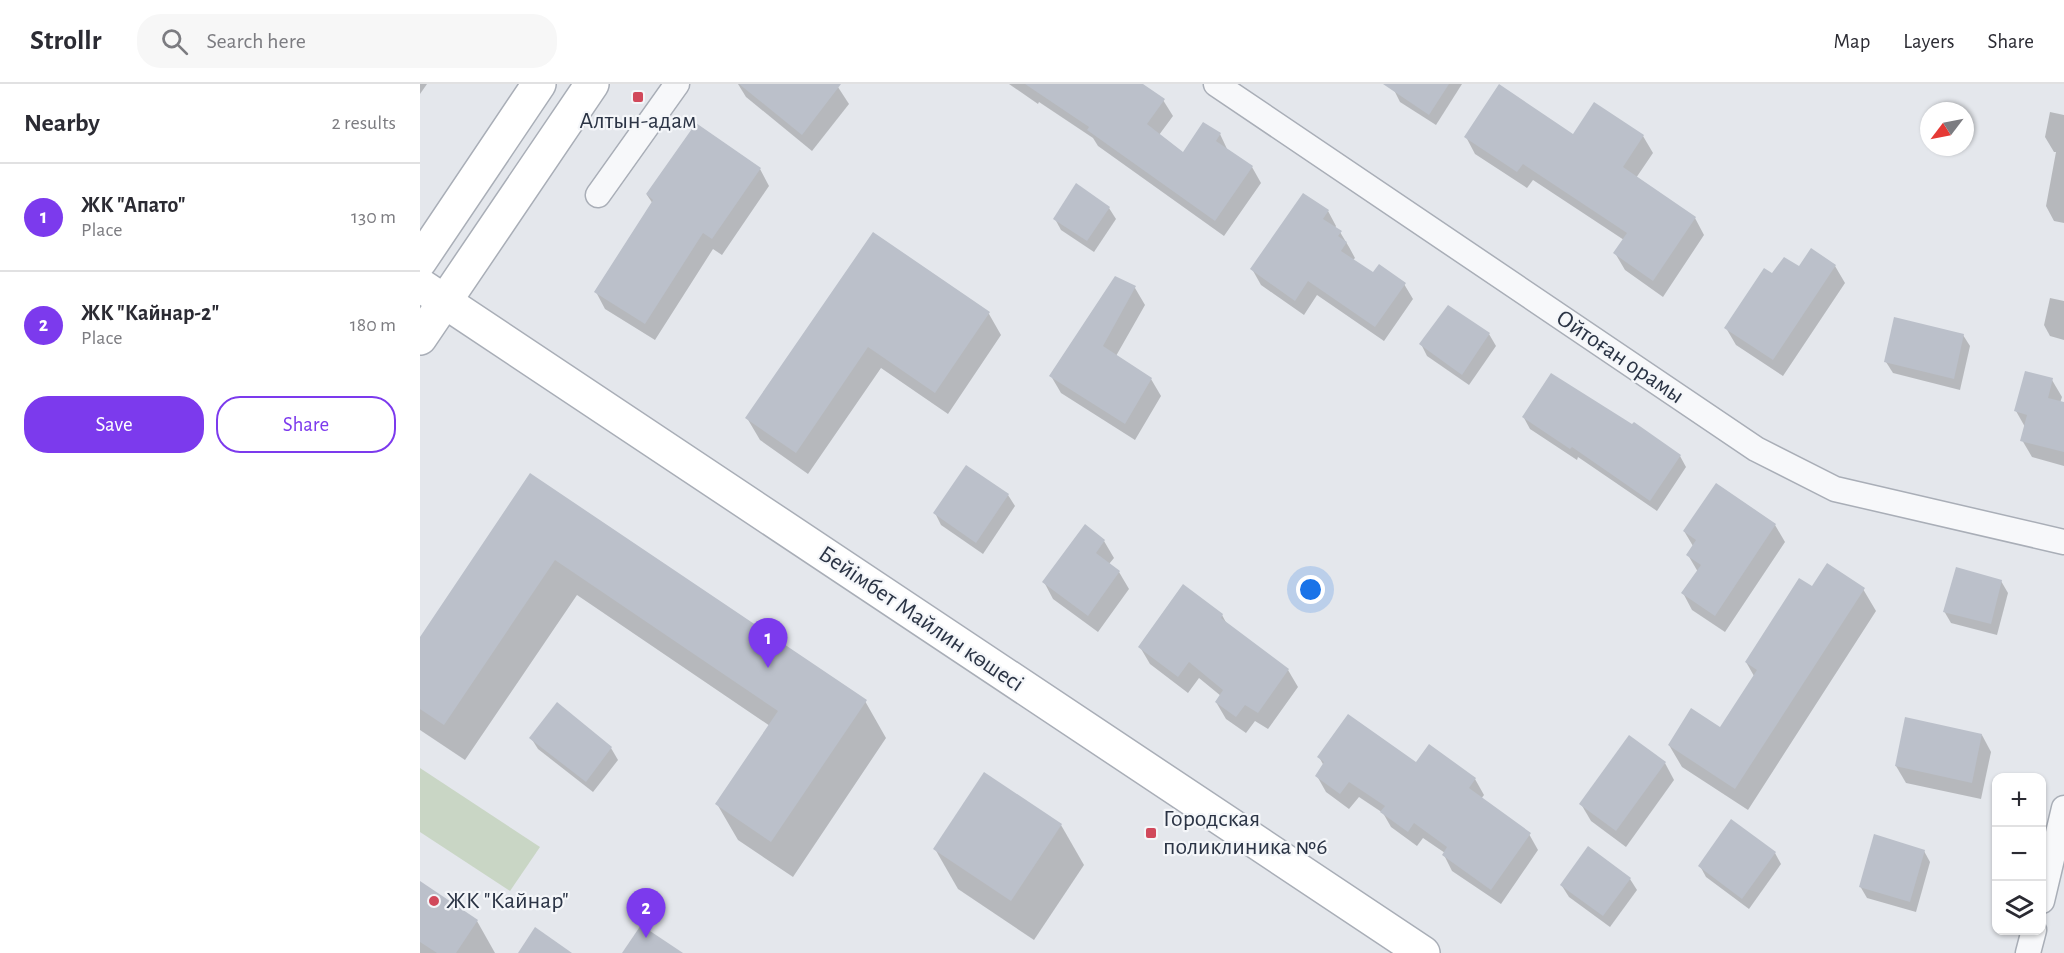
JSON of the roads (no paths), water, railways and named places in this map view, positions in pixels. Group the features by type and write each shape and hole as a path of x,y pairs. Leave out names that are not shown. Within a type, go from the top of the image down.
{"street":[{"path":"420,261 539,84"},
{"path":"420,338 432,293 592,84"},
{"path":"598,195 677,84"},
{"name":"Ойтоған орамы","path":"1216,84 1756,449 1835,489 2064,542"},
{"name":"Бейімбет Майлин көшесі","path":"432,293 1423,953"},
{"path":"2046,884 2064,808"},
{"path":"2028,953 2033,935"}],"place":[{"name":"Алтын-адам","path":"638,97"},
{"name":"ЖК \"Апато\"","path":"768,668"},
{"name":"Городская поликлиника №6","path":"1151,833"},
{"name":"ЖК \"Кайнар\"","path":"434,901"},
{"name":"ЖК \"Кайнар-2\"","path":"646,938"}]}
